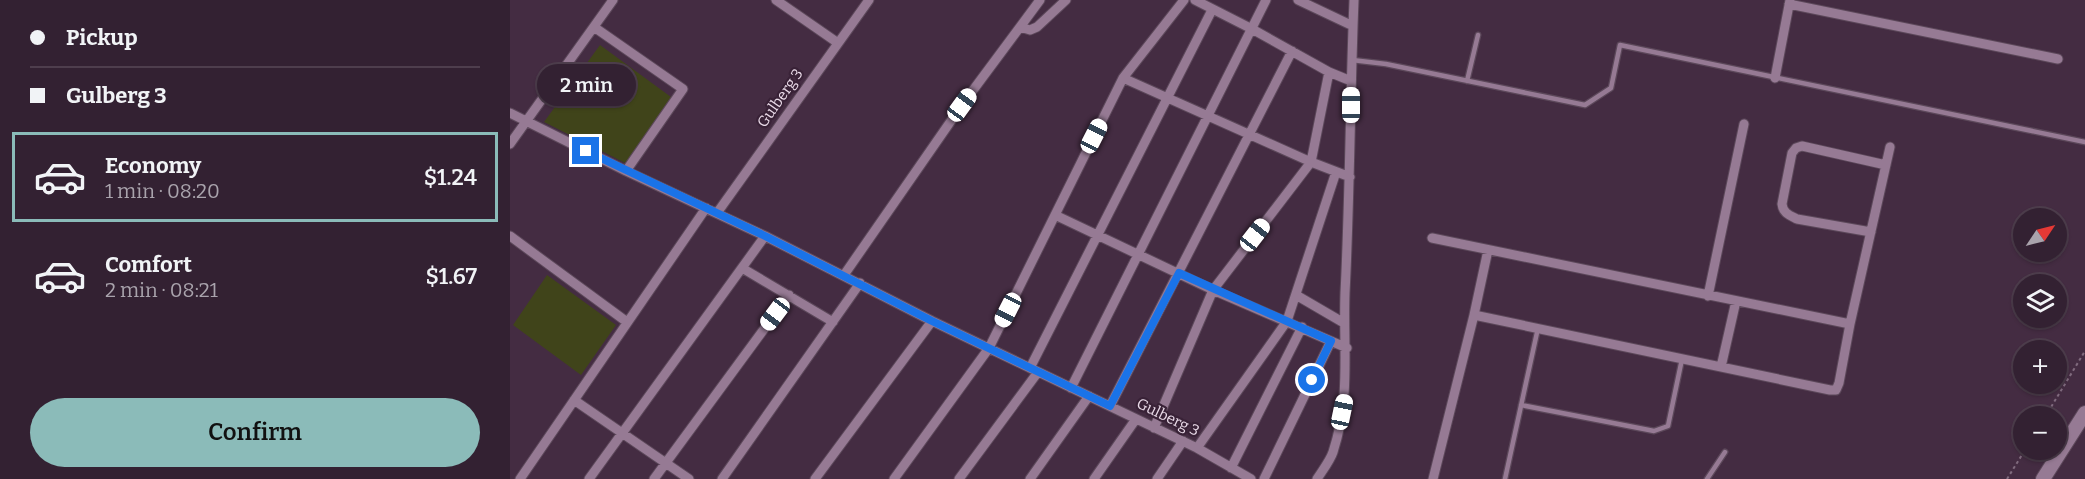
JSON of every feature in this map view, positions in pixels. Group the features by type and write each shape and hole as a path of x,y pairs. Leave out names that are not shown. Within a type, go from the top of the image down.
{"street":[{"path":"510,144 613,0"},
{"path":"776,0 838,43"},
{"name":"Gulberg 3","path":"717,213 869,0"},
{"path":"844,275 962,105 1040,0"},
{"path":"1020,27 1030,30 1037,27 1066,0"},
{"path":"894,479 989,348 1123,78 1184,0"},
{"path":"1195,0 1329,72 1351,81"},
{"path":"1071,388 1266,0"},
{"path":"1298,0 1353,26"},
{"path":"1317,479 1333,454 1346,396 1347,348 1344,323 1354,0"},
{"path":"1775,78 1790,2 2058,59"},
{"path":"959,479 1034,370 1097,235 1212,10"},
{"path":"594,27 683,89 626,171"},
{"path":"1110,406 1293,51"},
{"path":"1155,428 1213,290 1311,162 1329,72"},
{"path":"1123,78 1311,162 1350,177"},
{"name":"Gulberg 3","path":"510,113 626,171 765,236 932,321 1183,441 1251,479"},
{"path":"1708,296 1744,124"},
{"path":"1871,232 1797,219 1783,210 1792,153 1796,148 1802,146 1886,165"},
{"path":"1474,315 1836,390 1890,147"},
{"path":"1197,448 1287,321 1336,172"},
{"path":"520,479 706,208"},
{"path":"1055,215 1213,290 1347,348"},
{"path":"510,236 627,322"},
{"path":"589,479 765,236"},
{"path":"1432,238 1850,324"},
{"path":"1433,479 1488,250"},
{"path":"742,268 833,322"},
{"path":"722,479 860,283"},
{"path":"654,479 789,295"},
{"path":"1296,295 1344,323"},
{"path":"1721,367 1736,302"},
{"path":"815,479 932,321"},
{"path":"1231,468 1302,327"},
{"path":"1264,479 1331,341"},
{"path":"1030,479 1089,396"},
{"path":"574,400 689,479"},
{"path":"2043,479 2080,428 2085,413"},
{"path":"1094,479 1136,418"},
{"path":"1157,479 1183,441"}],"lane":[{"path":"1467,81 1478,35"},
{"path":"1352,60 1386,64 1585,105 1611,88 1620,45 2085,142"},
{"path":"1505,479 1538,328"},
{"path":"1521,405 1654,431 1663,429 1668,426 1670,420 1682,359"},
{"path":"1707,479 1725,452"}],"path":[{"path":"2052,406 2085,351"},
{"path":"2007,479 2019,460"}],"green space":[{"path":"600,45 671,97 627,164 544,122"},
{"path":"547,275 616,325 581,375 513,325"}],"route":[{"path":"586,151 765,236 932,321 1110,406 1179,273 1331,341 1312,380"}]}
